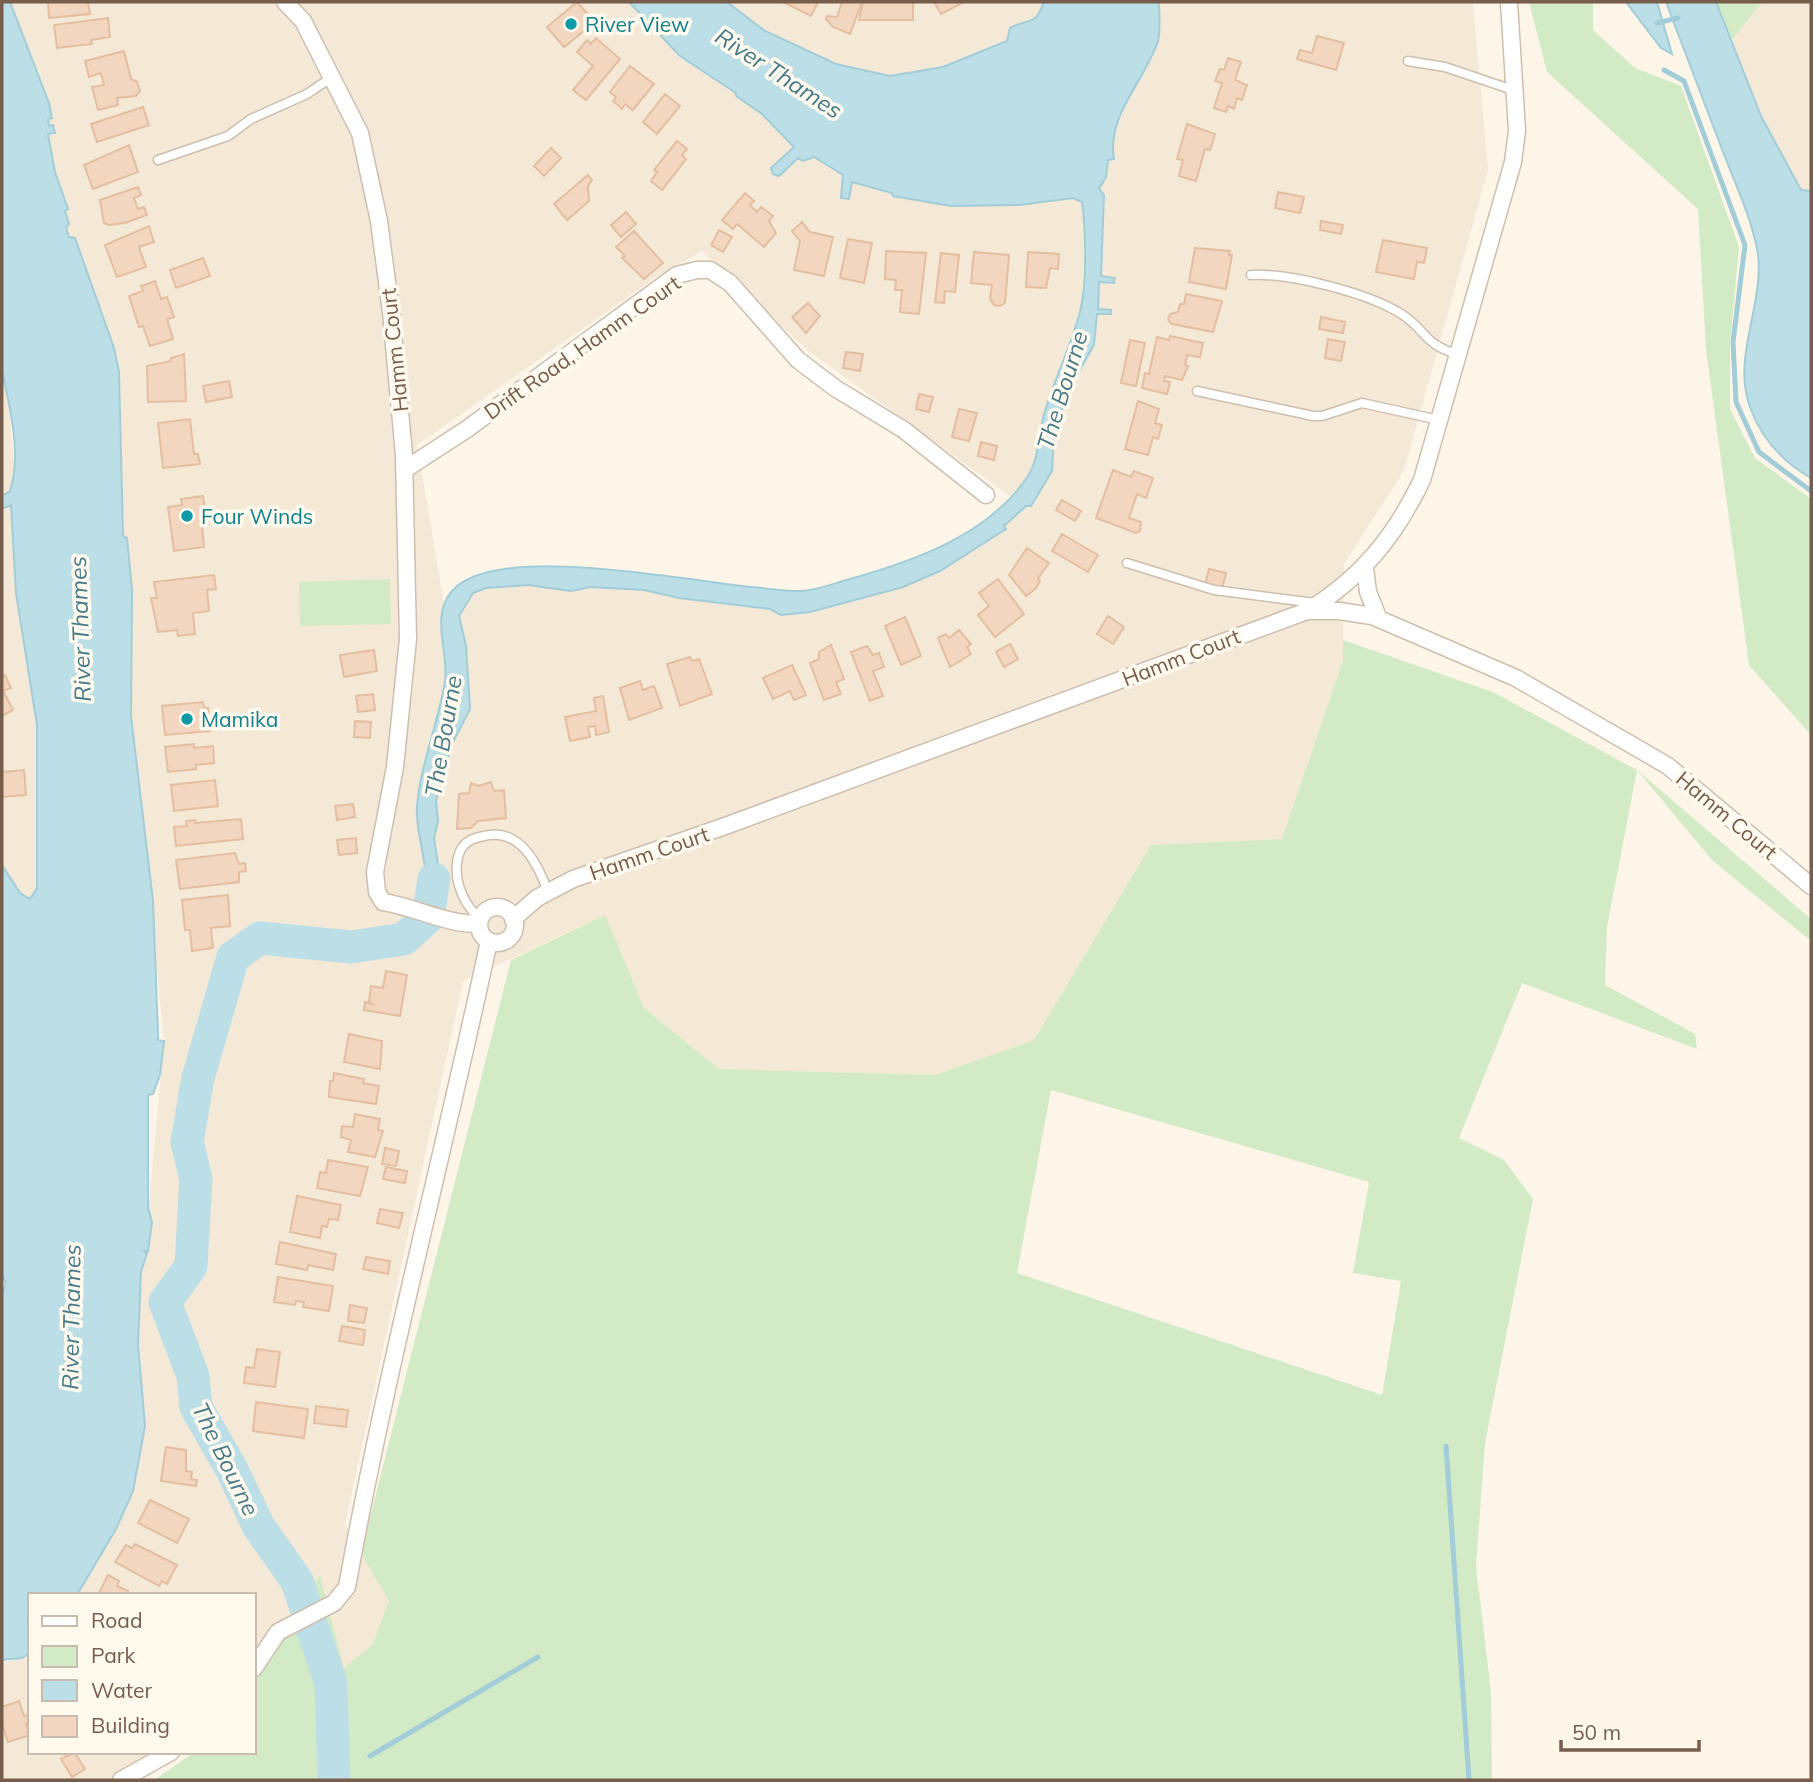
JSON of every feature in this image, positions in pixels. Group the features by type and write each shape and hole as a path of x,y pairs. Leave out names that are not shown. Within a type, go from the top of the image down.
{"street":[{"name":"Hamm Court","path":"285,2 303,21 360,133 370,174 389,296 404,470 407,670 395,767 375,872 377,892 383,902 408,905 439,919 479,921"},
{"path":"1313,608 1339,592 1366,568 1410,505 1422,480 1509,183 1517,131 1509,2"},
{"name":"Drift Road, Hamm Court","path":"404,470 467,429 677,275 710,270 730,283 798,360 835,388 904,430 986,495"},
{"path":"1366,568 1368,592 1379,619"},
{"name":"Hamm Court","path":"513,919 548,892 573,879 722,827 1313,608 1379,619 1516,678 1668,766 1811,886"},
{"path":"500,907 513,919 514,926 509,938 496,943 489,941 480,931 479,921 488,909 500,907"},
{"path":"256,1665 278,1632 334,1603 346,1587 387,1380 448,1129 489,941"},
{"path":"121,1780 167,1754"}],"lane":[{"path":"1408,61 1445,67 1516,91"},
{"path":"158,160 228,136 251,119 307,94 332,76"},
{"path":"1251,275 1287,277 1376,300 1405,317 1432,345 1459,355"},
{"path":"1197,391 1313,416 1322,416 1362,403 1440,420"},
{"path":"1127,563 1213,590 1313,608"},
{"path":"479,921 468,908 457,875 461,849 475,838 495,833 513,839 533,859 548,892"}],"shaded area":[{"path":"10,2 629,2 657,29 669,46 737,93 736,96 762,114 794,147 772,168 779,176 798,158 814,157 843,175 841,197 852,182 892,193 1019,205 1073,198 1082,202 1086,226 1081,310 1044,413 1035,463 1027,478 1010,496 806,349 702,251 659,275 417,445 444,605 441,616 445,679 426,766 419,839 427,873 425,899 439,904 441,867 434,838 438,821 436,801 451,746 470,709 466,646 459,622 464,605 473,593 486,588 528,585 571,591 590,587 626,588 770,609 781,615 810,612 903,587 940,571 980,547 1005,529 1003,526 1026,506 1031,506 1052,471 1054,433 1069,389 1094,344 1097,314 1110,314 1097,309 1096,305 1099,282 1115,278 1101,276 1104,195 1099,189 1106,177 1111,143 1122,115 1136,82 1152,58 1159,37 1159,2 1473,2 1488,170 1404,470 1344,564 1343,660 1282,839 1151,845 1034,1040 935,1075 719,1069 644,1008 604,915 463,981 345,1524 389,1601 372,1645 344,1669 256,1668 256,1593 78,1593 145,1427 138,1322 164,1041 131,716 132,590 123,536 119,372 114,348 66,227 48,134 54,133 49,127 49,103"},
{"path":"727,2 1044,2 1038,17 1029,24 1017,24 1008,32 1008,41 943,67 890,76 836,64 765,31"},
{"path":"1762,2 1811,2 1811,191 1801,190 1761,116 1731,41"},
{"path":"2,371 8,396 15,475 10,491 2,496"},
{"path":"11,504 16,593 37,725 37,888 30,899 20,893 2,865 2,510"},
{"path":"28,1654 28,1754 166,1754 121,1780 2,1780 2,1663 22,1658"}],"green space":[{"path":"1529,2 1593,2 1593,30 1635,68 1681,86 1739,247 1730,344 1730,409 1755,458 1811,499 1811,735 1749,665 1706,350 1698,209 1547,72"},
{"path":"1715,2 1762,2 1731,41"},
{"path":"390,579 391,624 300,626 299,582"},
{"path":"1343,640 1493,692 1637,770 1607,927 1605,985 1695,1034 1697,1049 1522,983 1459,1138 1504,1160 1533,1199 1485,1443 1476,1566 1491,1692 1492,1780 154,1780 192,1754 256,1754 256,1665 320,1575 344,1668 372,1645 389,1601 361,1553 511,960 605,915 644,1008 719,1069 935,1075 1034,1040 1151,845 1282,839 1343,660","holes":["1051,1090 1369,1182 1353,1273 1401,1281 1382,1395 1017,1273"]},
{"path":"1637,770 1811,919 1811,941 1712,860"}],"water":[{"name":"River Thames","path":"2,2 10,2 49,103 52,118 48,119 49,126 53,125 55,133 48,134 55,172 68,209 65,211 69,224 66,228 69,237 75,238 114,348 119,372 123,536 127,538 132,590 131,716 153,901 158,1040 164,1041 160,1075 153,1094 148,1095 148,1208 152,1222 148,1251 144,1251 147,1253 141,1272 138,1344 145,1426 133,1491 116,1529 78,1593 28,1593 28,1654 22,1658 2,1660 2,1294 6,1283 2,1275 2,865 20,893 30,899 37,888 37,725 16,593 11,505 2,509 2,496 10,491 13,477 15,447 2,371"},
{"name":"River Thames","path":"629,2 727,2 765,31 836,64 890,76 943,67 1007,41 1010,28 1034,19 1044,2 1159,2 1158,41 1121,113 1113,143 1114,159 1108,160 1106,177 1099,189 1104,195 1101,276 1115,278 1114,283 1099,282 1098,309 1111,310 1111,314 1097,314 1094,345 1069,389 1054,433 1052,471 1031,506 1026,506 1004,526 1006,529 940,571 903,587 810,612 781,615 770,609 679,598 644,590 590,587 571,591 528,585 486,588 473,593 459,616 466,646 470,709 451,746 436,801 438,821 434,838 441,882 439,904 433,916 420,910 426,872 417,807 421,777 445,681 441,623 442,612 452,591 478,575 517,568 565,567 618,570 802,591 874,572 924,554 971,530 993,514 1012,497 1028,476 1035,461 1045,411 1080,312 1085,257 1082,202 1073,198 1019,205 951,206 893,196 892,193 852,182 849,199 841,198 843,175 814,157 803,161 798,158 779,176 773,174 771,168 794,147 762,114 736,96 736,93 680,56"},
{"path":"1626,2 1657,2 1672,54 1661,48"},
{"path":"1666,2 1716,2 1761,116 1801,190 1811,191 1811,478 1791,465 1774,448 1760,429 1750,407 1744,368 1757,287 1757,248 1742,199"}],"building":[{"path":"48,2 88,2 90,14 49,18"},
{"name":"River View","path":"577,2 595,22 564,47 547,27"},
{"path":"783,2 818,2 811,16"},
{"path":"842,2 862,2 850,34 833,27 826,19 827,16 837,17"},
{"path":"863,2 913,2 913,20 859,20"},
{"path":"934,2 964,2 941,14"},
{"path":"108,18 110,37 91,40 92,44 57,48 54,25"},
{"path":"1317,36 1344,43 1336,70 1297,59 1300,50 1312,53"},
{"path":"596,38 620,59 586,100 573,90 593,66 577,52 587,40 591,44"},
{"path":"124,51 131,79 137,82 140,91 136,96 117,98 118,105 98,110 92,87 104,85 101,73 89,77 85,61"},
{"path":"1228,58 1241,62 1235,80 1247,85 1242,100 1237,98 1234,109 1228,106 1226,112 1214,108 1222,83 1215,81 1220,69 1224,70"},
{"path":"630,66 654,84 633,110 625,104 622,109 613,101 616,97 610,92"},
{"path":"665,94 680,106 657,134 643,122"},
{"path":"143,107 149,125 97,142 91,124"},
{"path":"1187,124 1215,134 1210,150 1205,149 1196,181 1179,176 1183,160 1177,159"},
{"path":"677,141 687,149 682,155 686,159 662,190 651,181 657,172 654,170"},
{"path":"129,145 138,172 93,189 84,165"},
{"path":"551,148 561,158 544,176 534,166"},
{"path":"588,175 592,180 588,186 589,201 567,220 554,204"},
{"path":"138,187 141,195 134,198 138,209 144,207 147,215 125,223 104,223 100,200"},
{"path":"1278,192 1304,197 1300,213 1275,208"},
{"path":"745,193 754,201 750,205 757,212 761,207 773,216 769,221 776,233 764,247 737,224 733,229 722,220"},
{"path":"626,212 636,224 621,237 611,225"},
{"path":"1321,221 1343,225 1341,234 1320,230"},
{"path":"802,222 810,232 833,237 824,276 794,270 800,241 792,231"},
{"path":"149,226 154,242 139,247 146,267 117,277 105,245"},
{"path":"719,230 732,237 723,252 711,245"},
{"path":"634,231 663,263 644,279 622,258 625,256 616,247"},
{"path":"848,239 872,243 864,283 840,278"},
{"path":"1383,240 1427,248 1424,263 1417,262 1414,279 1376,272"},
{"path":"1195,248 1230,251 1229,255 1232,255 1226,289 1189,282"},
{"path":"886,251 926,253 919,314 900,312 902,290 895,290 896,280 885,279"},
{"path":"974,252 1009,255 1005,303 1000,306 994,305 990,299 992,285 971,283"},
{"path":"1028,252 1059,254 1058,269 1050,268 1046,288 1026,287"},
{"path":"941,253 959,255 955,292 945,291 944,303 935,302"},
{"path":"203,258 210,276 176,288 170,270"},
{"path":"155,281 161,299 167,297 174,317 167,319 173,339 150,346 143,326 139,327 129,296 143,291 141,286"},
{"path":"1186,294 1222,301 1213,332 1172,324 1168,320 1170,314 1178,312 1180,304 1184,304"},
{"path":"808,303 820,316 806,333 792,317"},
{"path":"1321,317 1345,322 1343,333 1319,329"},
{"path":"1170,336 1203,343 1200,357 1187,355 1185,365 1188,366 1182,380 1165,376 1164,381 1170,382 1167,394 1142,388 1145,373 1149,374 1157,337 1169,340"},
{"path":"1328,339 1345,342 1341,361 1325,358"},
{"path":"1130,340 1145,343 1136,386 1121,383"},
{"path":"846,352 863,354 860,371 843,368"},
{"path":"184,354 186,401 148,402 147,366 171,361 171,358"},
{"path":"229,381 232,397 206,402 203,386"},
{"path":"919,394 933,397 929,412 916,409"},
{"path":"1138,401 1159,409 1155,423 1162,425 1158,439 1153,437 1148,455 1125,449"},
{"path":"959,409 977,413 969,441 952,437"},
{"path":"190,419 194,454 198,454 200,464 163,468 158,423"},
{"path":"981,442 997,446 994,460 978,456"},
{"path":"1113,470 1131,477 1134,471 1153,478 1146,498 1137,494 1129,518 1141,522 1140,531 1136,533 1096,518"},
{"name":"Four Winds","path":"203,496 207,525 202,526 204,547 174,551 168,507 182,505 181,499"},
{"path":"1062,500 1081,511 1075,521 1056,510"},
{"path":"1062,534 1098,555 1088,572 1052,551"},
{"path":"1027,548 1049,563 1038,578 1040,581 1036,588 1026,596 1009,575"},
{"path":"1209,569 1226,573 1222,589 1205,585"},
{"path":"214,575 216,589 207,590 209,611 193,613 195,634 178,636 177,630 158,632 151,598 157,598 154,582"},
{"path":"998,579 1024,614 995,637 978,615 989,606 979,593"},
{"path":"1108,616 1124,627 1113,644 1097,634"},
{"path":"905,617 921,656 901,665 885,626"},
{"path":"959,630 971,644 967,647 971,654 950,667 938,638 946,634 949,638"},
{"path":"1010,644 1018,659 1004,667 996,652"},
{"path":"831,645 844,679 836,682 841,694 824,700 810,663 819,659 819,652"},
{"path":"867,646 873,655 879,653 884,667 873,671 883,696 870,701 851,652"},
{"path":"374,650 377,671 344,677 340,655"},
{"path":"690,657 692,661 699,659 712,694 680,706 667,664"},
{"path":"792,665 806,695 794,700 790,691 773,699 763,678"},
{"path":"5,675 11,688 3,691 13,710 2,716 2,677"},
{"path":"640,681 643,690 654,686 662,708 629,720 620,688"},
{"path":"373,694 375,710 358,712 356,696"},
{"path":"603,696 609,732 596,735 595,726 588,727 590,737 570,741 565,717 596,711 594,698"},
{"name":"Mamika","path":"203,702 204,708 208,708 210,731 165,735 162,706"},
{"path":"355,721 371,722 370,738 354,737"},
{"path":"194,744 194,748 213,746 214,763 196,765 196,769 168,772 165,747"},
{"path":"24,770 26,795 2,797 2,772"},
{"path":"215,780 218,806 174,811 171,785"},
{"path":"491,782 494,791 504,790 506,818 478,821 471,828 457,829 459,794 469,793 471,783 479,786"},
{"path":"353,804 355,817 337,820 335,806"},
{"path":"241,819 243,839 176,846 174,827 187,826 186,821 195,820 195,823"},
{"path":"356,838 357,853 339,855 337,840"},
{"path":"235,853 239,864 245,863 246,871 239,872 239,882 180,889 176,860"},
{"path":"228,895 230,926 211,928 213,948 192,951 190,930 185,930 182,900"},
{"path":"386,971 407,975 400,1016 364,1010 365,1002 372,1004 369,1001 371,986 383,988"},
{"path":"349,1034 382,1041 380,1069 344,1062"},
{"path":"334,1073 364,1079 363,1083 379,1086 376,1104 329,1097 330,1081 333,1081"},
{"path":"355,1114 380,1119 378,1130 383,1131 375,1157 348,1152 351,1140 341,1137 342,1126 353,1127"},
{"path":"385,1148 399,1151 396,1166 382,1164"},
{"path":"328,1160 368,1167 360,1196 317,1188 320,1172 326,1173"},
{"path":"386,1167 407,1171 405,1183 383,1179"},
{"path":"297,1196 341,1205 338,1220 329,1219 327,1227 322,1226 320,1238 290,1232"},
{"path":"380,1209 403,1213 399,1228 377,1223"},
{"path":"280,1242 336,1254 333,1270 308,1265 307,1270 276,1264"},
{"path":"366,1257 390,1261 388,1274 363,1269"},
{"path":"278,1277 333,1286 329,1311 303,1307 304,1302 296,1301 295,1305 274,1302"},
{"path":"350,1305 367,1308 364,1323 348,1321"},
{"path":"342,1326 365,1330 363,1345 339,1341"},
{"path":"257,1349 280,1352 275,1387 244,1383 246,1367 254,1368"},
{"path":"256,1402 308,1409 304,1438 253,1431"},
{"path":"316,1406 348,1410 346,1427 314,1423"},
{"path":"166,1447 186,1450 186,1471 192,1472 191,1479 197,1480 196,1486 161,1481"},
{"path":"150,1500 189,1519 177,1543 138,1523"},
{"path":"135,1544 177,1565 167,1584 162,1581 159,1586 115,1562 126,1545 132,1548"},
{"path":"108,1575 119,1581 117,1586 128,1591 127,1593 99,1593"},
{"path":"19,1701 24,1716 28,1715 28,1736 8,1742 2,1724 2,1707"},
{"path":"75,1754 85,1769 72,1777 61,1759"}],"waterway":[{"path":"1657,23 1678,18"},
{"path":"1664,70 1684,81 1745,245 1733,342 1736,402 1759,452 1811,491"},
{"name":"The Bourne","path":"334,1780 331,1684 297,1581 259,1527 232,1470 196,1407 193,1376 165,1302 191,1266 196,1179 187,1142 198,1078 233,957 260,938 351,947 404,939 428,917 434,879"},
{"path":"1446,1446 1469,1780"},
{"path":"370,1756 538,1657"}],"place":[{"name":"River View","path":"571,24"},
{"name":"Four Winds","path":"187,516"},
{"name":"Mamika","path":"187,719"}]}
